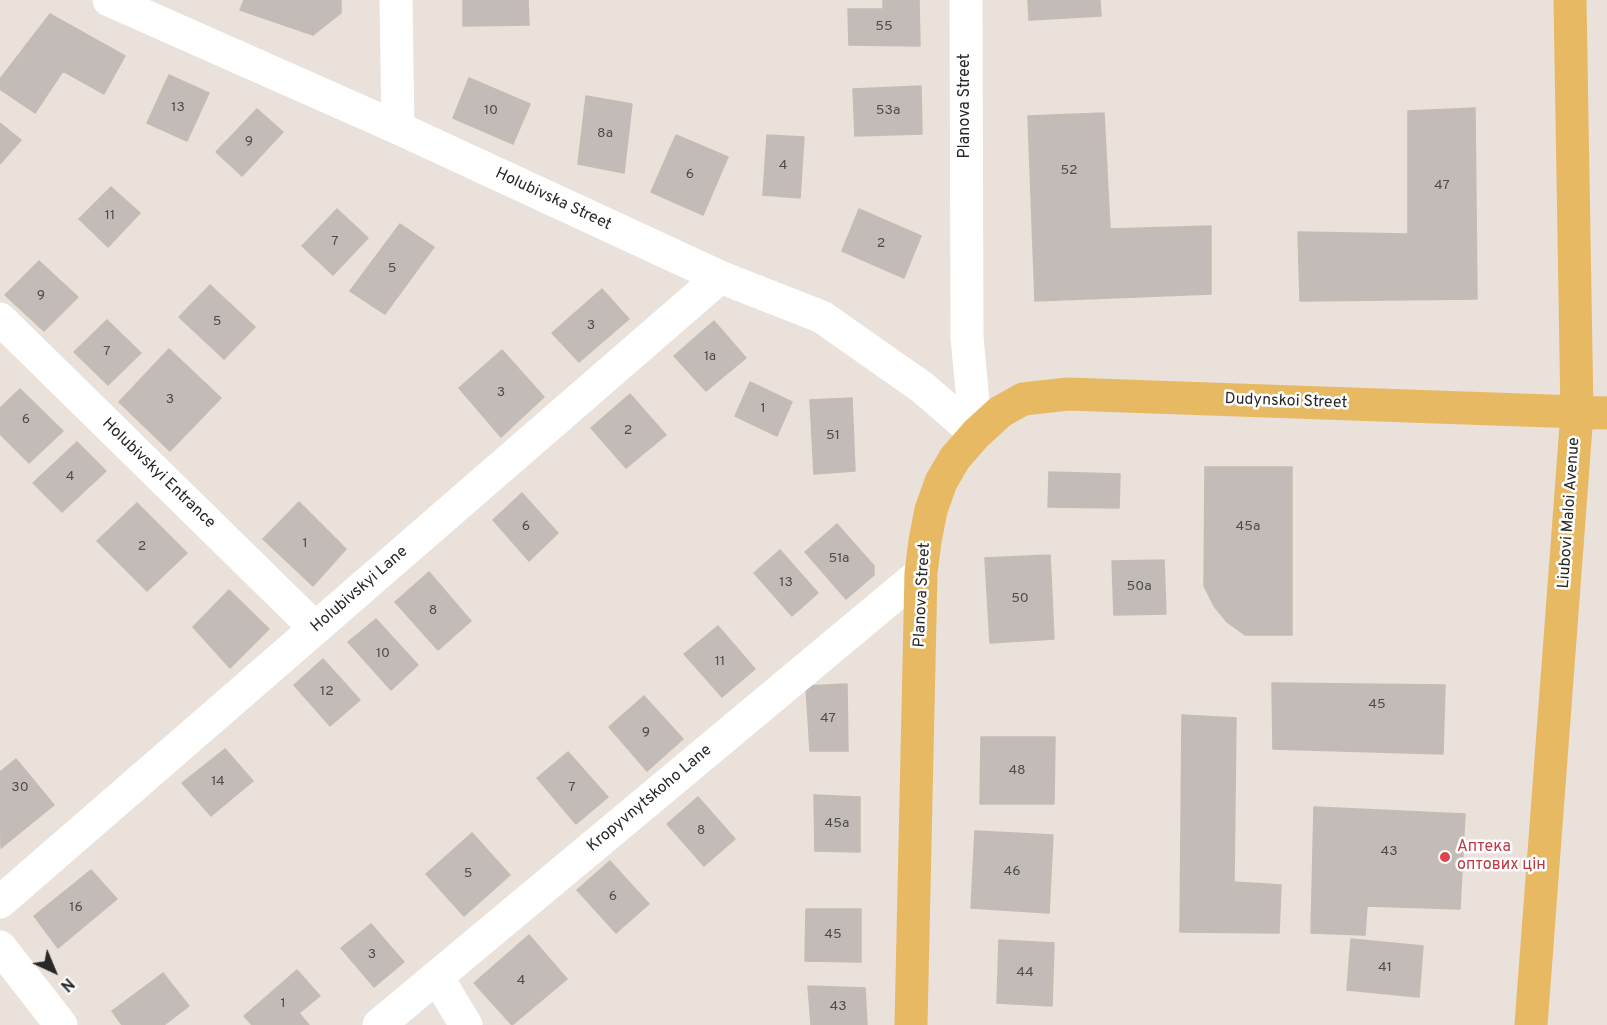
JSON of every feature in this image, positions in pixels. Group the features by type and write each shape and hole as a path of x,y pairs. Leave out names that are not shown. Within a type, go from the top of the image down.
{"main road":[{"name":"Liubovi Maloi Avenue","path":"1531,1025 1592,413 1570,0"},
{"name":"Dudynskoi Street","path":"976,434 1000,412 1023,399 1068,394 1592,413"},
{"name":"Planova Street","path":"911,1025 921,573 931,510 941,482 955,458 976,434"}],"street":[{"name":"Holubivska Street","path":"109,0 398,128 720,277 822,317 923,388 976,434"},
{"path":"396,0 398,128"},
{"name":"Planova Street","path":"966,0 967,337 976,434"},
{"name":"Holubivskyi Lane","path":"0,903 720,277"},
{"name":"Holubivskyi Entrance","path":"0,319 315,628"},
{"name":"Kropyvnytskoho Lane","path":"379,1025 921,573"},
{"path":"0,947 61,1025"},
{"path":"437,977 466,1025"}],"building":[{"path":"244,0 341,0 341,13 313,35 240,10"},
{"path":"463,0 528,0 529,25 463,26"},
{"path":"883,0 919,0 920,46 849,45 848,9 883,9"},
{"path":"1028,0 1100,0 1101,16 1029,20"},
{"path":"50,14 125,56 104,94 63,71 35,113 0,89 0,79"},
{"path":"169,75 209,93 187,141 147,123"},
{"path":"469,78 530,104 513,144 453,118"},
{"path":"921,86 922,134 855,136 853,89"},
{"path":"586,96 632,104 624,173 578,164"},
{"path":"1475,108 1477,299 1300,301 1298,232 1408,234 1408,111"},
{"path":"257,109 283,132 242,176 216,152"},
{"path":"1104,113 1110,229 1211,226 1211,294 1035,301 1028,116"},
{"path":"0,123 21,140 0,164"},
{"path":"676,135 728,157 703,215 651,192"},
{"path":"767,135 804,137 800,198 763,195"},
{"path":"111,187 140,213 108,247 79,219"},
{"path":"337,209 368,238 333,275 302,246"},
{"path":"859,209 921,236 904,278 842,251"},
{"path":"400,224 434,247 385,314 350,291"},
{"path":"39,261 78,297 44,331 5,295"},
{"path":"210,285 255,327 224,359 179,317"},
{"path":"602,289 629,319 579,362 552,333"},
{"path":"107,320 141,353 108,385 74,352"},
{"path":"714,321 746,358 706,391 674,356"},
{"path":"169,349 221,398 170,451 119,402"},
{"path":"502,350 544,397 501,437 459,388"},
{"path":"750,382 792,402 777,436 735,416"},
{"path":"20,389 63,431 29,463 0,434 0,408"},
{"path":"630,394 666,435 626,468 591,428"},
{"path":"852,398 855,471 814,474 810,400"},
{"path":"77,442 106,471 62,512 33,483"},
{"path":"1205,467 1292,467 1292,635 1245,635 1227,622 1214,606 1204,586"},
{"path":"1049,472 1120,474 1119,508 1048,507"},
{"path":"522,493 558,533 529,561 493,520"},
{"path":"299,502 346,549 313,586 263,539"},
{"path":"137,503 187,553 147,591 97,541"},
{"path":"837,524 874,566 874,575 846,599 805,552"},
{"path":"780,550 818,593 792,616 754,573"},
{"path":"1050,555 1054,639 990,643 985,558"},
{"path":"1164,560 1166,614 1114,615 1112,561"},
{"path":"429,572 471,621 438,650 395,602"},
{"path":"229,590 269,629 230,668 193,627"},
{"path":"376,619 418,665 391,690 348,642"},
{"path":"718,626 755,669 722,697 684,654"},
{"path":"323,659 360,700 330,726 294,685"},
{"path":"1272,683 1445,685 1443,754 1273,749"},
{"path":"847,684 848,751 810,751 806,686"},
{"path":"644,696 683,739 647,771 609,727"},
{"path":"1182,715 1236,718 1234,882 1281,885 1279,933 1180,932"},
{"path":"981,737 1055,737 1054,804 980,804"},
{"path":"225,749 253,781 211,816 182,783"},
{"path":"568,752 608,797 576,824 537,778"},
{"path":"16,759 54,805 1,848 0,772"},
{"path":"814,795 860,797 860,852 815,851"},
{"path":"698,797 735,839 704,866 667,824"},
{"path":"1314,807 1465,814 1460,909 1367,906 1365,935 1311,933"},
{"path":"975,831 1053,835 1049,913 971,908"},
{"path":"472,833 510,875 464,916 426,874"},
{"path":"610,861 649,904 616,933 577,890"},
{"path":"91,870 117,899 58,948 34,916"},
{"path":"806,909 861,909 861,962 805,961"},
{"path":"371,924 404,962 374,987 341,948"},
{"path":"529,935 567,979 512,1025 474,983"},
{"path":"1351,939 1423,946 1419,997 1347,990"},
{"path":"999,940 1054,943 1052,1006 997,1003"},
{"path":"297,970 320,996 299,1013 309,1025 252,1025 244,1016"},
{"path":"163,973 189,1006 164,1025 122,1025 112,1011"},
{"path":"808,986 865,988 867,1025 811,1025"}],"place":[{"name":"Аптека оптових цін","path":"1445,857"}]}
